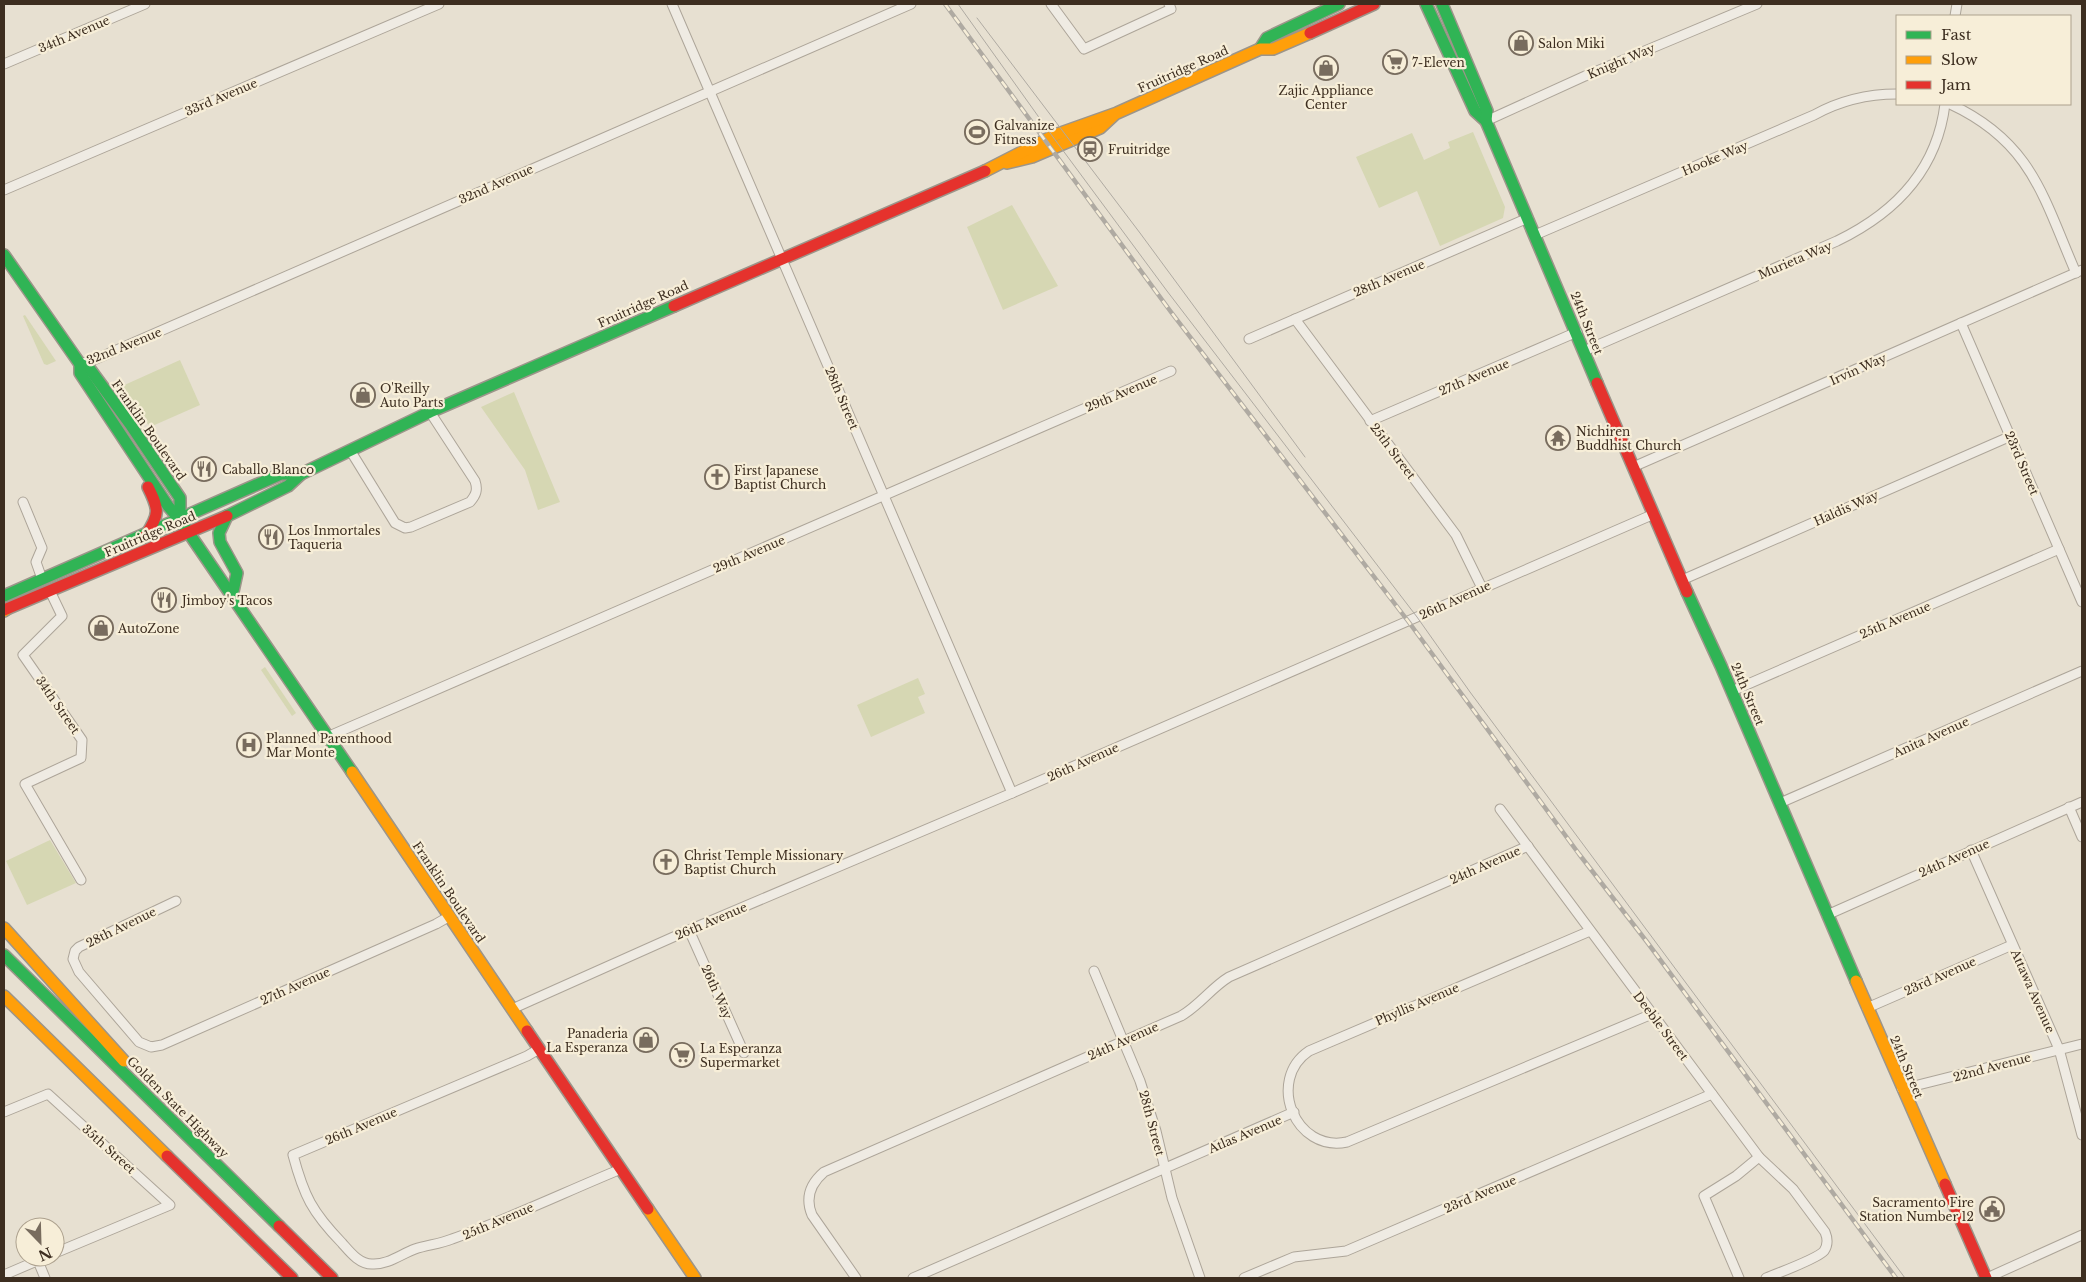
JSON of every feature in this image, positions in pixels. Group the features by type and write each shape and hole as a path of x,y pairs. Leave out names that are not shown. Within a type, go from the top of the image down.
{"main road":[{"name":"Fruitridge Road","path":"1260,49 1267,38 1339,4"},
{"name":"Fruitridge Road","path":"5,610 227,516 288,486 301,474 430,412 998,165 1025,148 1096,119 1116,113 1260,49 1273,49 1374,4"},
{"name":"24th Street","path":"1426,4 1476,112 1486,121 1633,467 1732,691 1902,1089 1986,1278"},
{"name":"24th Street","path":"1442,4 1487,111 1486,121"},
{"name":"Franklin Boulevard","path":"4,255 80,364 89,368 130,424 180,498 180,520"},
{"name":"Franklin Boulevard","path":"80,364 80,373 141,462 168,506 180,520 232,596 695,1278"},
{"path":"141,462 142,474 158,505 159,513 158,518 146,535"},
{"name":"Fruitridge Road","path":"4,596 281,474 301,474"},
{"path":"227,516 219,533 220,542 237,573 232,596"},
{"path":"4,928 104,1037 177,1126"},
{"name":"Golden State Highway","path":"4,955 332,1278"},
{"path":"4,996 292,1278"},
{"path":"4,1006 65,1057"}],"street":[{"name":"34th Avenue","path":"4,64 144,4"},
{"name":"33rd Avenue","path":"4,190 439,4"},
{"name":"28th Street","path":"672,4 1012,793"},
{"name":"32nd Avenue","path":"80,364 96,359 911,4"},
{"path":"1051,4 1084,49 1170,6"},
{"name":"Knight Way","path":"1486,121 1585,76 1757,4"},
{"name":"Hooke Way","path":"1535,235 1788,127 1829,107 1863,96 1896,94"},
{"name":"Murieta Way","path":"1584,351 1837,241 1876,220 1907,191 1919,174 1938,136 1946,105"},
{"path":"1952,105 1987,124 2014,148 2036,181 2079,272"},
{"name":"28th Avenue","path":"1249,339 1528,218"},
{"name":"Irvin Way","path":"1633,467 2079,272"},
{"name":"25th Street","path":"1295,319 1456,536 1482,588"},
{"name":"23rd Street","path":"1962,323 2082,602"},
{"name":"27th Avenue","path":"1370,421 1577,332"},
{"name":"29th Avenue","path":"328,737 1171,371"},
{"path":"350,450 395,523 399,526 411,527 470,502 477,490 475,481 430,412"},
{"name":"Haldis Way","path":"1682,580 2011,436"},
{"path":"23,502 42,548 36,562 42,579"},
{"name":"26th Avenue","path":"512,1009 689,930 1012,793 1654,514"},
{"name":"25th Avenue","path":"1732,691 2059,549"},
{"name":"34th Street","path":"50,591 62,616 23,655 82,740 81,758 25,784 81,880"},
{"name":"Anita Avenue","path":"1780,803 2082,672"},
{"name":"24th Avenue","path":"1827,915 2082,802"},
{"path":"2069,807 2082,836"},
{"name":"Deeble Street","path":"1500,809 1759,1157 1793,1189 1825,1232 1828,1238 1827,1245 1821,1254 1768,1278"},
{"name":"24th Avenue","path":"856,1278 812,1215 808,1199 812,1185 824,1172 1190,1011 1229,976 1528,846"},
{"name":"Attawa Avenue","path":"1971,850 2059,1049 2082,1135"},
{"name":"28th Avenue","path":"139,1042 79,972 72,959 79,947 176,901"},
{"name":"27th Avenue","path":"139,1042 151,1047 162,1045 436,924 450,916"},
{"name":"26th Way","path":"689,930 744,1054"},
{"name":"Phyllis Avenue","path":"1294,1112 1287,1093 1288,1078 1296,1062 1309,1050 1590,931"},
{"name":"23rd Avenue","path":"1867,1008 2012,945"},
{"name":"28th Street","path":"1094,971 1149,1106 1181,1229 1200,1278"},
{"name":"Atlas Avenue","path":"913,1278 1294,1112 1302,1128 1317,1140 1328,1144 1347,1142 1652,1014"},
{"name":"22nd Avenue","path":"1902,1089 2082,1044"},
{"name":"26th Avenue","path":"372,1264 363,1262 353,1255 320,1221 306,1195 293,1155 527,1056 539,1049"},
{"name":"35th Street","path":"4,1112 48,1094 170,1205 65,1249"},
{"name":"23rd Avenue","path":"1244,1278 1294,1257 1346,1252 1712,1094"},
{"path":"1739,1278 1704,1196 1729,1181 1759,1157"},
{"name":"25th Avenue","path":"372,1264 385,1262 414,1249 463,1236 621,1169"},
{"path":"1986,1278 2082,1235"},
{"path":"4,1275 23,1267"}],"green space":[{"path":"1473,132 1505,207 1503,218 1440,246 1417,191 1379,208 1356,157 1412,133 1424,160 1450,148 1448,142"},
{"path":"1012,205 1058,286 1003,310 967,227"},
{"path":"25,315 56,361 47,365 44,364 23,316"},
{"path":"180,360 200,405 150,427 120,387"},
{"path":"514,392 560,502 538,510 525,470 481,407"},
{"path":"265,667 296,713 292,716 261,670"},
{"path":"918,678 925,694 918,697 925,713 871,737 857,705"},
{"path":"50,840 76,883 27,905 6,861"}],"tram line":[{"path":"958,4 1167,291 1417,617 1470,692 1905,1278"},
{"path":"977,18 1140,233 1305,457"}],"railway":[{"path":"945,4 1171,312 1408,621 1579,854 1647,942 1896,1278"}],"traffic: fast":[{"path":"1260,49 1267,38 1339,4"},
{"path":"1426,4 1475,111 1486,121 1597,383"},
{"path":"1442,4 1487,111 1486,121"},
{"path":"4,255 80,364 89,368 130,424 180,498 180,520"},
{"path":"227,516 288,486 301,474 430,412 674,306"},
{"path":"80,364 80,373 168,506 180,520 352,772"},
{"path":"4,596 281,474 301,474"},
{"path":"227,516 219,533 220,542 237,573 232,596"},
{"path":"1687,592 1721,666 1856,981"},
{"path":"4,955 279,1226"}],"traffic: slow":[{"path":"985,171 1055,135 1117,113 1260,49 1273,49 1310,33"},
{"path":"1007,163 1032,157 1100,128 1114,115"},
{"path":"352,772 527,1031"},
{"path":"4,928 124,1061"},
{"path":"1856,981 1945,1184"},
{"path":"4,996 167,1156"},
{"path":"648,1209 695,1278"}],"traffic: jam":[{"path":"1310,33 1374,4"},
{"path":"674,306 985,171"},
{"path":"1597,383 1687,592"},
{"path":"146,535 156,516 156,506 148,487"},
{"path":"4,610 227,516"},
{"path":"527,1031 648,1209"},
{"path":"167,1156 292,1278"},
{"path":"1945,1184 1986,1278"},
{"path":"279,1226 332,1278"}],"place":[{"name":"Salon Miki","path":"1521,43"},
{"name":"7-Eleven","path":"1395,62"},
{"name":"Zajic Appliance Center","path":"1326,68"},
{"name":"Galvanize Fitness","path":"977,132"},
{"name":"Fruitridge","path":"1090,149"},
{"name":"O'Reilly Auto Parts","path":"363,395"},
{"name":"Nichiren Buddhist Church","path":"1558,438"},
{"name":"Caballo Blanco","path":"204,469"},
{"name":"First Japanese Baptist Church","path":"717,477"},
{"name":"Los Inmortales Taqueria","path":"271,537"},
{"name":"Jimboy's Tacos","path":"164,600"},
{"name":"AutoZone","path":"101,628"},
{"name":"Planned Parenthood Mar Monte","path":"249,745"},
{"name":"Christ Temple Missionary Baptist Church","path":"666,862"},
{"name":"Panaderia La Esperanza","path":"646,1040"},
{"name":"La Esperanza Supermarket","path":"682,1055"},
{"name":"Sacramento Fire Station Number 12","path":"1992,1209"}]}
